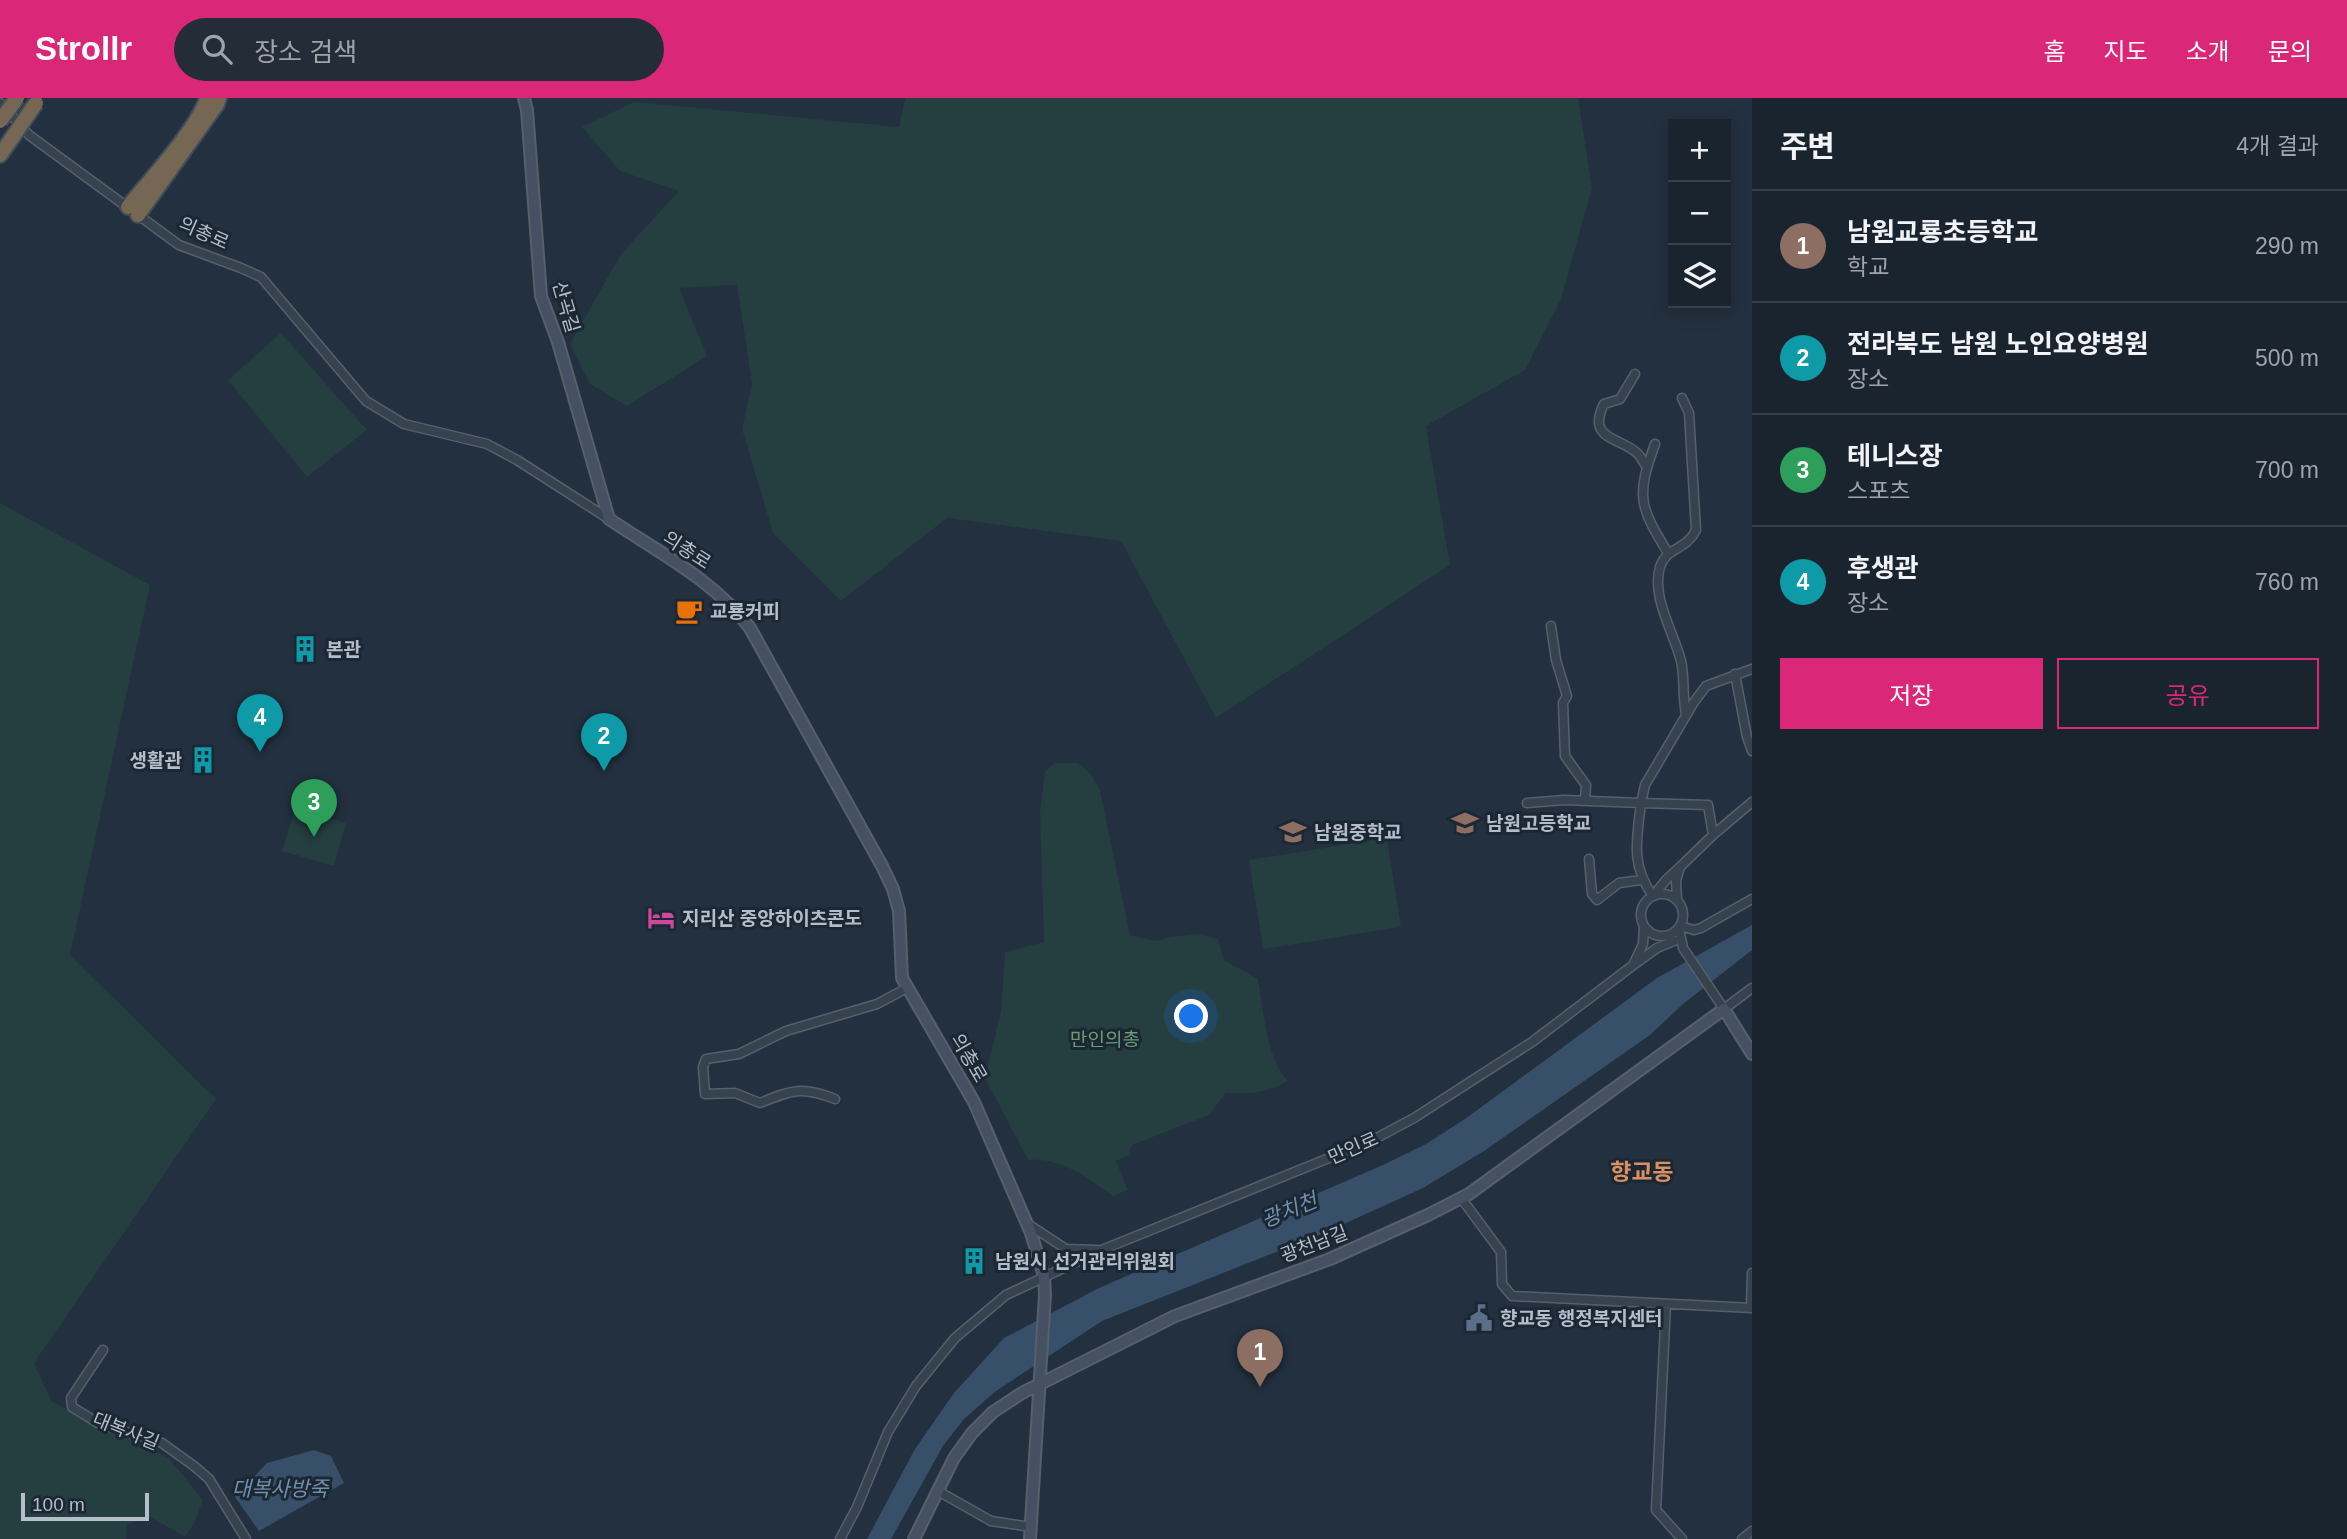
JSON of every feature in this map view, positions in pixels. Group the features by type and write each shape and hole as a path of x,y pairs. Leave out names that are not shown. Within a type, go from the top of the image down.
{"highway":[{"path":"0,121 17,98"},
{"path":"133,211 205,105 207,98"},
{"path":"133,211 204,124 219,98"},
{"path":"0,155 38,100"}],"street":[{"name":"산곡길","path":"524,98 541,296 558,342 609,519"},
{"name":"의총로","path":"0,103 29,135 179,245 261,277 366,401 384,414 404,424 487,444 517,460 712,587 734,607 750,628 874,848 891,885 899,911 902,978 974,1102 1028,1224 1044,1276 1039,1380"},
{"path":"1635,374 1620,399 1604,404 1599,415 1601,429 1606,436 1637,453 1647,467"},
{"path":"1682,398 1689,413 1696,530 1691,541 1668,553 1660,568 1659,588 1682,663 1682,699 1686,714"},
{"path":"1655,444 1642,493 1646,511 1668,553"},
{"path":"1551,626 1556,660 1567,696 1563,703 1565,756 1586,785 1585,801"},
{"path":"1653,896 1641,880 1635,852 1646,785 1686,714 1706,686 1752,670"},
{"path":"1735,674 1752,751"},
{"path":"1527,803 1585,801 1708,805 1713,835"},
{"path":"1632,965 1643,944 1642,908 1666,880 1752,802"},
{"path":"1589,859 1592,894 1597,900 1619,883 1641,880"},
{"path":"1680,867 1676,881 1677,899 1683,910 1681,924 1684,948"},
{"path":"1653,896 1662,893 1677,899"},
{"path":"1657,948 1665,935 1681,924 1707,925 1752,898"},
{"path":"1644,925 1650,931 1665,935 1684,948 1752,1054"},
{"name":"만인로","path":"840,1539 857,1507 888,1432 908,1398 934,1361 955,1338 1006,1295 1104,1249 1363,1145 1414,1118 1532,1042 1632,965 1657,948 1674,941"},
{"path":"835,1100 814,1091 786,1093 760,1103 736,1093 705,1094 703,1067 706,1059 739,1054 786,1031 877,1004 907,988"},
{"name":"광천남길","path":"914,1539 954,1458 972,1433 993,1412 1039,1380 1175,1316 1330,1259 1461,1198 1721,1006 1752,988"},
{"path":"1461,1198 1501,1252 1502,1284 1512,1296 1751,1308 1752,1273"},
{"path":"1028,1224 1066,1249 1104,1249"},
{"path":"1666,1304 1657,1510 1682,1539"},
{"name":"대복사길","path":"103,1350 71,1398 72,1407 99,1423 162,1443 194,1466 209,1479 246,1539"},
{"path":"1030,1539 1039,1380"},
{"path":"938,1491 991,1521 1031,1527"},
{"path":"1742,1539 1752,1531"}],"green space":[{"path":"905,98 1578,98 1592,188 1561,299 1525,370 1426,426 1450,565 1216,718 1121,541 947,518 841,601 773,533 742,429 752,384 737,285 679,288 707,356 627,406 590,384 570,344 621,254 679,191 620,171 582,127 634,102 899,127"},
{"path":"281,333 367,430 307,477 228,380"},
{"path":"0,503 150,585 70,955 216,1099 34,1363 52,1402 169,1458 203,1500 195,1522 185,1537 149,1516 127,1525 126,1539 0,1539"},
{"name":"만인의총","path":"1055,763 1078,763 1091,774 1100,790 1130,935 1155,941 1197,934 1218,939 1224,960 1258,979 1271,1048 1275,1061 1288,1081 1258,1092 1226,1093 1209,1115 1132,1145 1128,1156 1116,1161 1128,1190 1113,1196 1083,1175 1062,1165 1028,1160 985,1078 1001,1011 1005,952 1044,942 1040,812 1045,772"},
{"path":"295,808 346,823 334,866 282,851"},
{"path":"1387,838 1401,927 1263,949 1249,860"}],"water":[{"name":"광치천","path":"1752,925 1752,950 1683,1004 1650,1035 1484,1151 1423,1188 1324,1233 1102,1321 996,1391 964,1419 943,1446 891,1539 867,1539 915,1449 954,1393 1004,1338 1099,1288 1426,1144 1465,1119 1657,978"},
{"name":"대복사방죽","path":"314,1450 331,1456 344,1483 259,1531 235,1497 267,1463"}],"place":[{"name":"교룡커피","path":"689,611"},
{"name":"본관","path":"305,649"},
{"name":"후생관","path":"260,752"},
{"name":"생활관","path":"203,760"},
{"name":"전라북도 남원 노인요양병원","path":"604,771"},
{"name":"남원고등학교","path":"1465,823"},
{"name":"남원중학교","path":"1293,832"},
{"name":"테니스장","path":"314,837"},
{"name":"지리산 중앙하이츠콘도","path":"661,918"},
{"name":"남원시 선거관리위원회","path":"974,1261"},
{"name":"향교동 행정복지센터","path":"1479,1318"},
{"name":"남원교룡초등학교","path":"1260,1387"}],"district":[{"name":"향교동","path":"1642,1172"}]}
